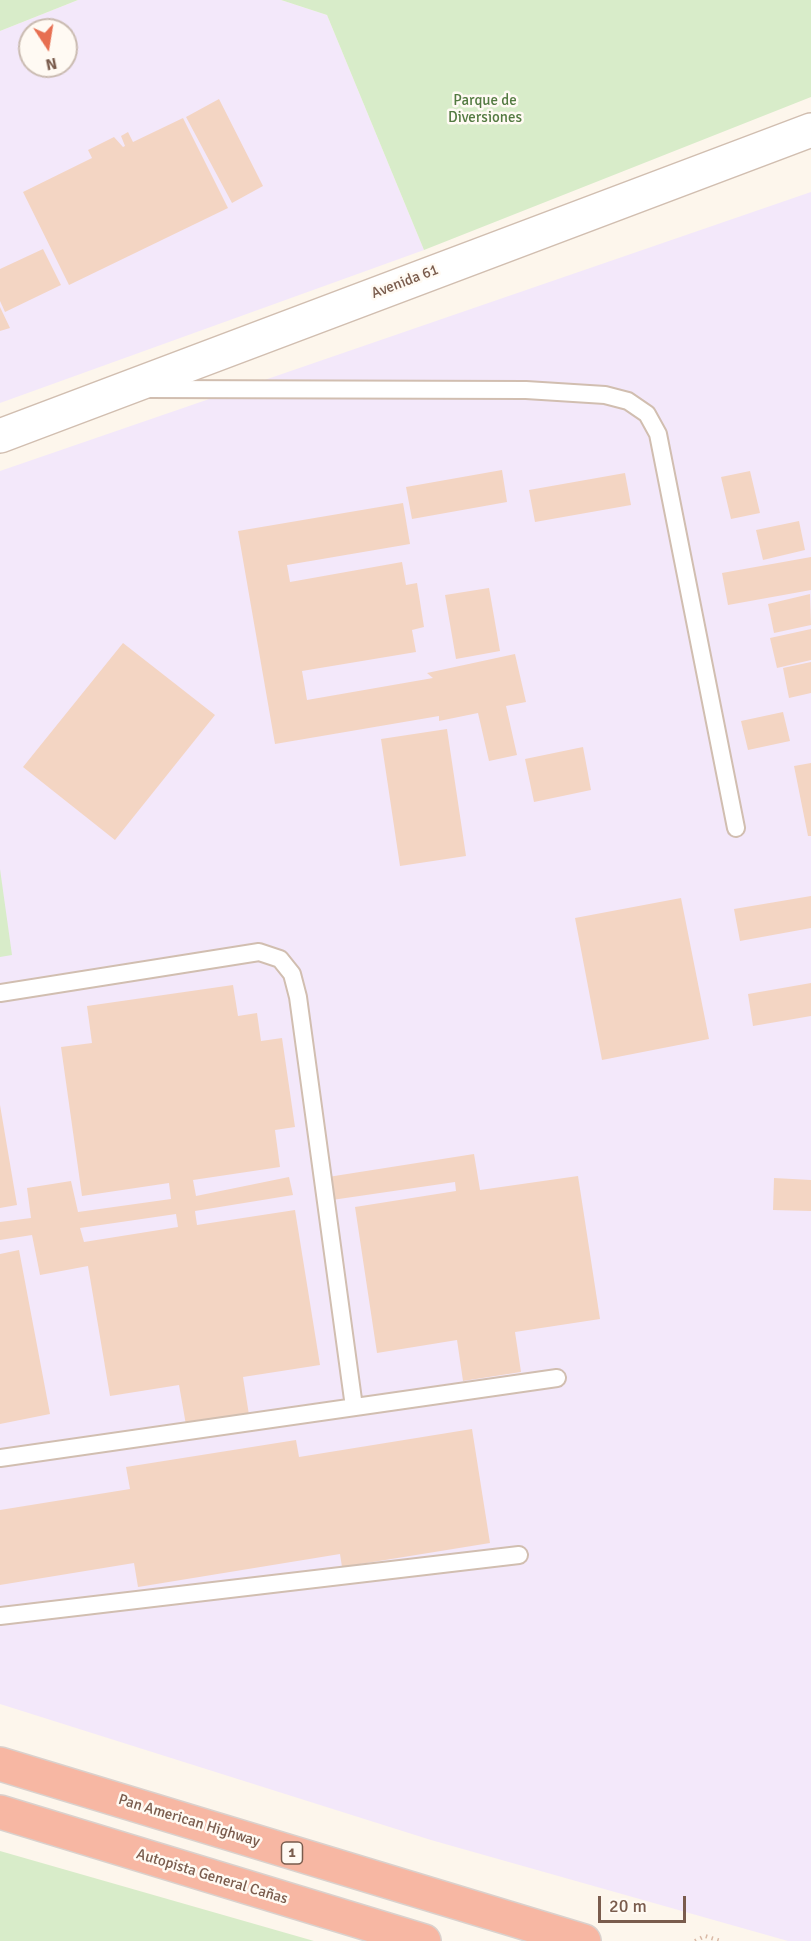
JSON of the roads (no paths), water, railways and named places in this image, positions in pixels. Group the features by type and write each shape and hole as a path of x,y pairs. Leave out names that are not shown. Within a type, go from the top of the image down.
{"highway":[{"name":"Pan American Highway","path":"0,1764 584,1941"},
{"name":"Autopista General Cañas","path":"0,1812 424,1941"}],"street":[{"name":"Avenida 61","path":"0,436 811,130"}],"lane":[{"path":"124,389 526,390 605,395 628,401 647,414 658,434 736,828"},
{"path":"0,993 259,952 280,959 292,974 298,997 354,1407"},
{"path":"0,1458 557,1378"},
{"path":"0,1616 519,1555"}],"park label":[{"name":"Parque de Diversiones","path":"485,110"}]}
